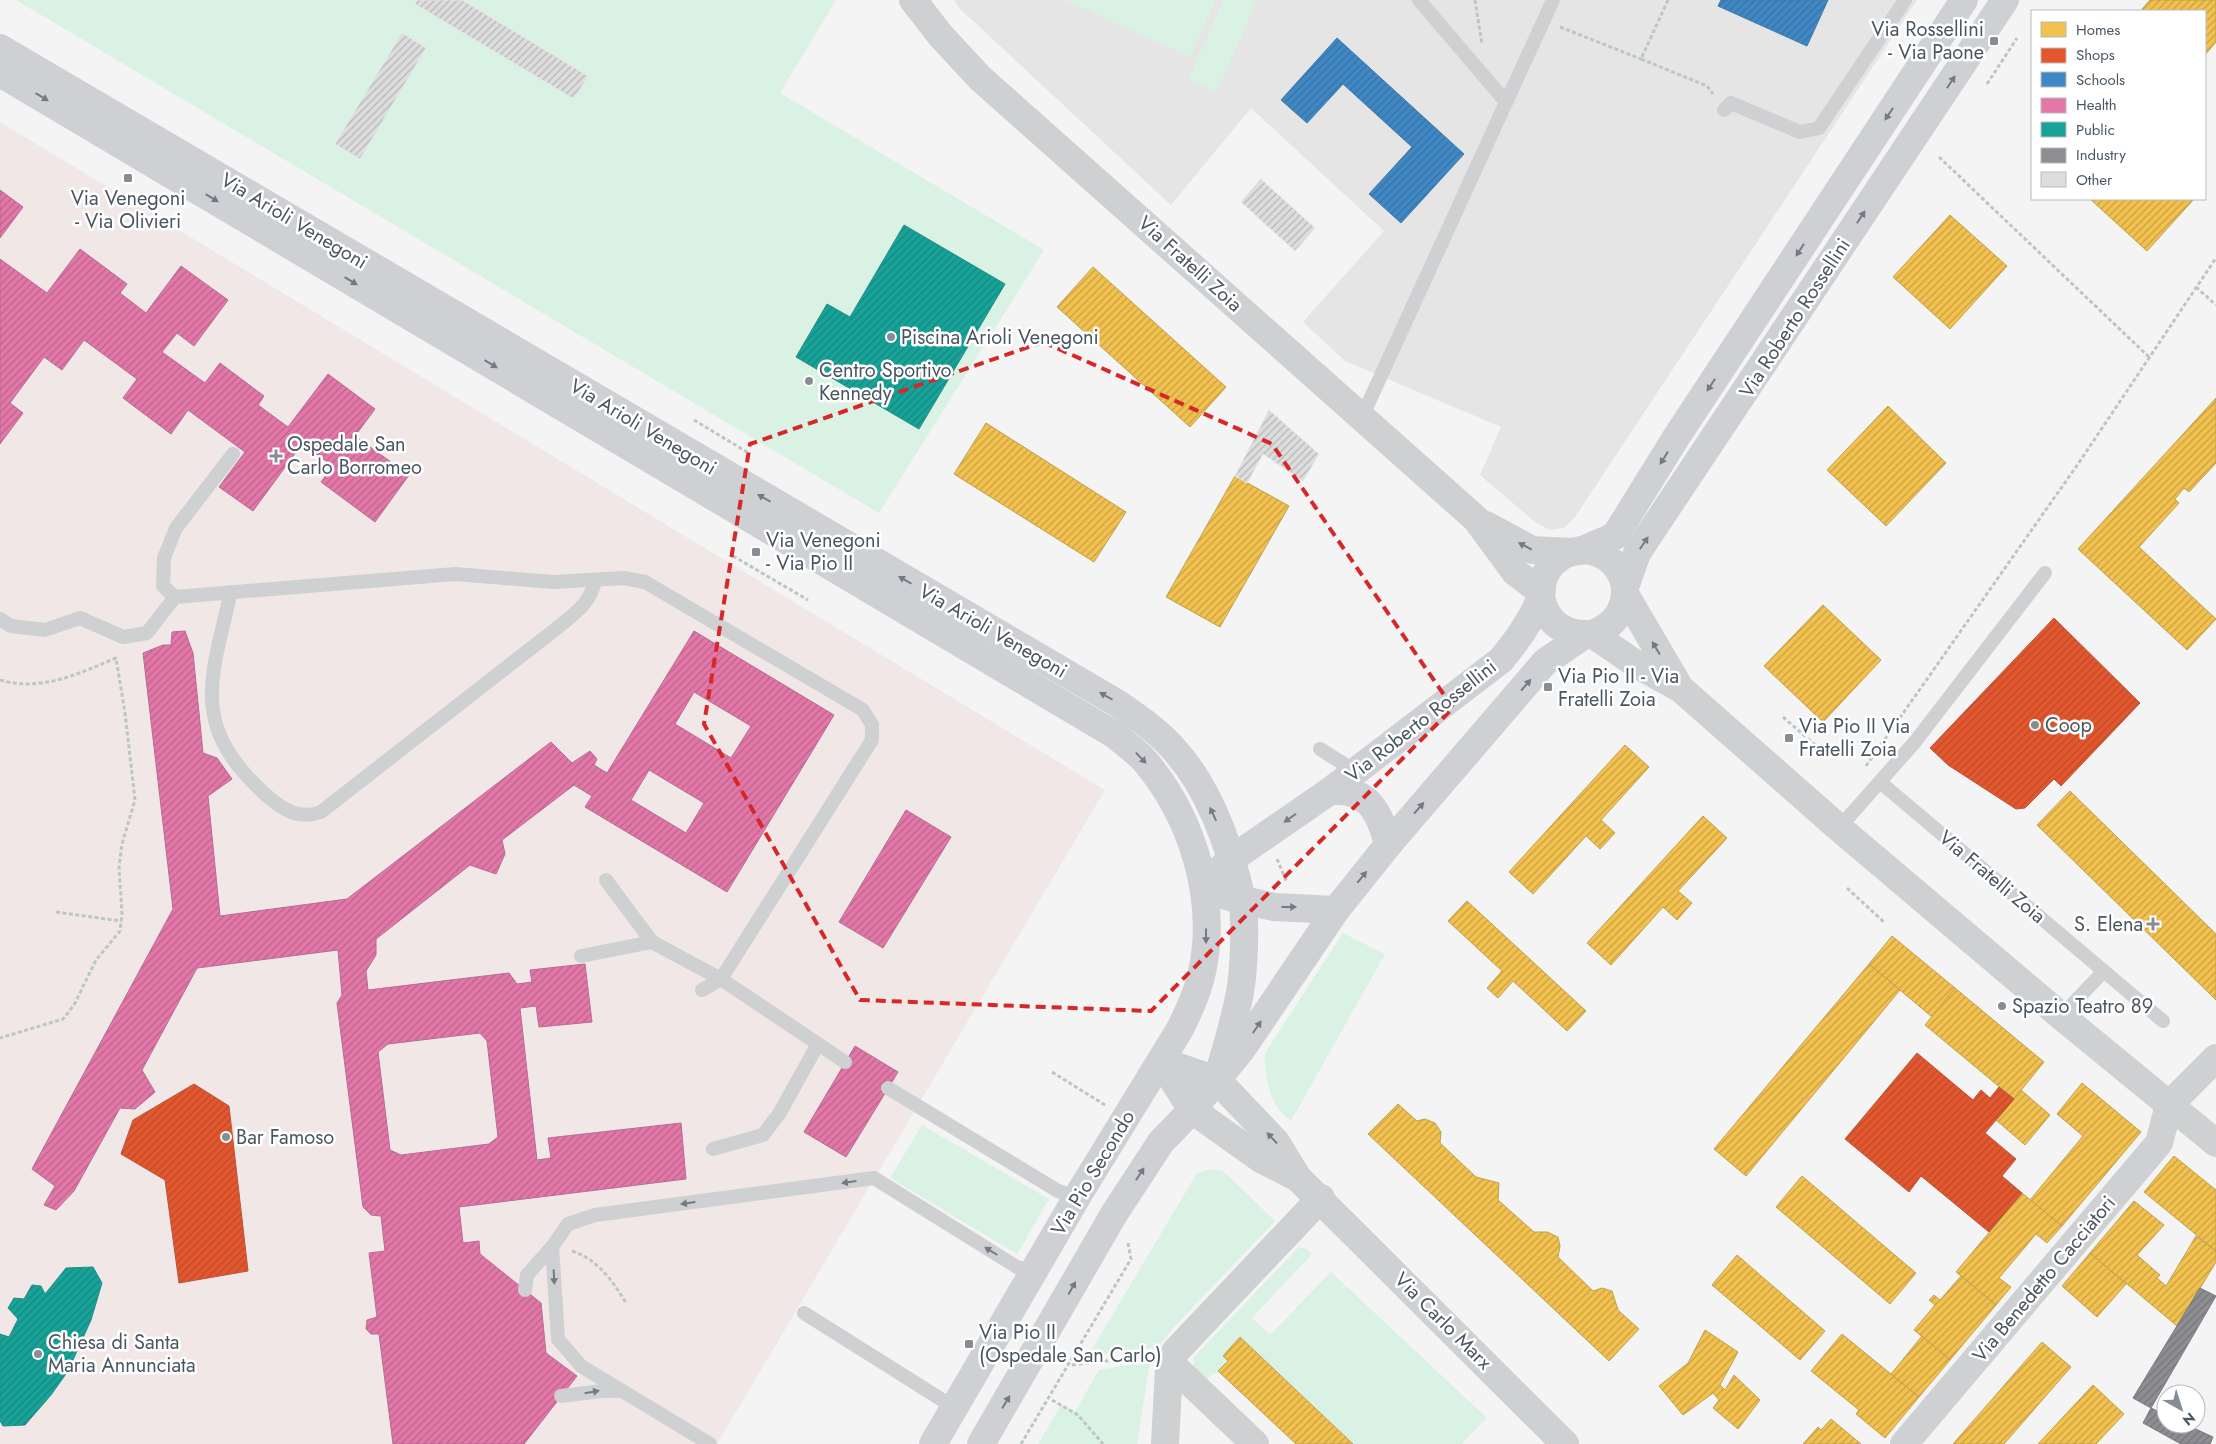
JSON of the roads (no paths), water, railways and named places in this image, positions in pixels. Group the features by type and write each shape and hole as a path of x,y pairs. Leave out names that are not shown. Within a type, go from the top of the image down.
{"main road":[{"name":"Via Roberto Rossellini","path":"1202,887 1230,860 1330,790 1501,660 1520,638 1541,595 1544,577 1549,568 1561,557 1615,536 1690,417 1964,0"},
{"name":"Via Roberto Rossellini","path":"1336,910 1388,845 1544,662 1589,634 1607,627 1615,620 1623,607 1625,591 1637,553 1719,433 2005,0"},
{"name":"Via Arioli Venegoni","path":"0,48 1117,703 1148,724 1172,747 1193,775 1223,836 1230,860"},
{"name":"Via Arioli Venegoni","path":"0,73 1115,735 1142,758 1176,807 1196,856 1202,887"},
{"name":"Via Fratelli Zoia","path":"1577,551 1596,552 1610,559 1619,571 1625,591"},
{"name":"Via Fratelli Zoia","path":"1541,595 1544,608 1554,623 1567,631 1589,634"},
{"path":"1330,790 1342,790 1359,796 1374,807 1382,823 1388,845"},
{"name":"Via Pio Secondo","path":"1217,1080 1240,991 1244,921 1242,901 1230,860"},
{"name":"Via Pio Secondo","path":"933,1444 1077,1197 1180,1029 1194,1000 1202,974 1206,946 1206,917 1202,887"},
{"path":"1202,887 1242,901 1274,907 1336,910"},
{"name":"Via Pio Secondo","path":"982,1444 1040,1346 1114,1214 1161,1142 1192,1110 1242,1049 1336,910"},
{"name":"Via Carlo Marx","path":"1161,1061 1217,1080"},
{"name":"Via Carlo Marx","path":"1161,1061 1192,1110"},
{"path":"1077,1197 1114,1214"},
{"path":"1034,1272 1044,1296 1040,1346"}],"street":[{"name":"Via Fratelli Zoia","path":"913,0 941,36 980,78 1476,519 1516,572 1541,595"},
{"name":"Via Fratelli Zoia","path":"1476,519 1532,550 1577,551"},
{"name":"Via Fratelli Zoia","path":"1625,591 1681,689"},
{"name":"Via Fratelli Zoia","path":"1589,634 1636,664 1681,689 1839,828 2061,1016 2216,1143"},
{"path":"2169,1105 2216,1058"},
{"name":"Via Carlo Marx","path":"1217,1080 1276,1142 1298,1178"},
{"name":"Via Benedetto Cacciatori","path":"1904,1444 2159,1143 2169,1105"},
{"name":"Via Carlo Marx","path":"1192,1110 1261,1159 1298,1178 1321,1198 1565,1444"},
{"path":"1165,1444 1170,1364 1175,1352 1321,1198"},
{"path":"1170,1364 1256,1444"}],"lane":[{"path":"1419,0 1506,102"},
{"path":"1362,417 1552,0"},
{"path":"1724,110 1731,103 1800,132 1819,128 1905,0"},
{"path":"1690,417 1719,433"},
{"path":"175,597 163,586 164,558 176,528 233,454"},
{"path":"1839,828 1914,743 2045,573"},
{"path":"0,619 12,626 46,630 80,618 123,636 147,633 175,597 454,574 553,582 624,578 645,582 863,710 872,725 872,740 721,979 702,990"},
{"path":"231,592 214,668 211,708 220,740 248,779 277,805 298,815 309,816 321,812 584,607 596,581"},
{"path":"1320,749 1355,771"},
{"name":"Via Fratelli Zoia","path":"1880,782 2163,1021"},
{"path":"606,880 652,942 721,979 846,1062"},
{"path":"581,956 652,942"},
{"path":"2061,1016 2104,971"},
{"path":"714,1149 763,1136 779,1114 818,1044"},
{"path":"888,1088 1058,1191 1077,1197"},
{"path":"525,1290 527,1275 552,1247 568,1224 595,1216 874,1178 1017,1267 1034,1272"},
{"path":"552,1247 558,1339 581,1366 710,1444"},
{"path":"804,1313 955,1408"},
{"path":"561,1396 602,1391 623,1392"}],"place":[{"name":"Via Rossellini - Via Paone","path":"1994,41"},
{"name":"Via Venegoni - Via Olivieri","path":"128,178"},
{"name":"Piscina Arioli Venegoni","path":"891,337"},
{"name":"Centro Sportivo Kennedy","path":"809,381"},
{"name":"Ospedale San Carlo Borromeo","path":"276,456"},
{"name":"Via Venegoni - Via Pio II","path":"756,552"},
{"name":"Via Pio II - Via Fratelli Zoia","path":"1548,687"},
{"name":"Coop","path":"2035,725"},
{"name":"Via Pio II Via Fratelli Zoia","path":"1789,738"},
{"name":"S. Elena","path":"2153,924"},
{"name":"Spazio Teatro 89","path":"2002,1006"},
{"name":"Bar Famoso","path":"226,1137"},
{"name":"Via Pio II (Ospedale San Carlo)","path":"969,1344"},
{"name":"Chiesa di Santa Maria Annunciata","path":"38,1354"}]}
